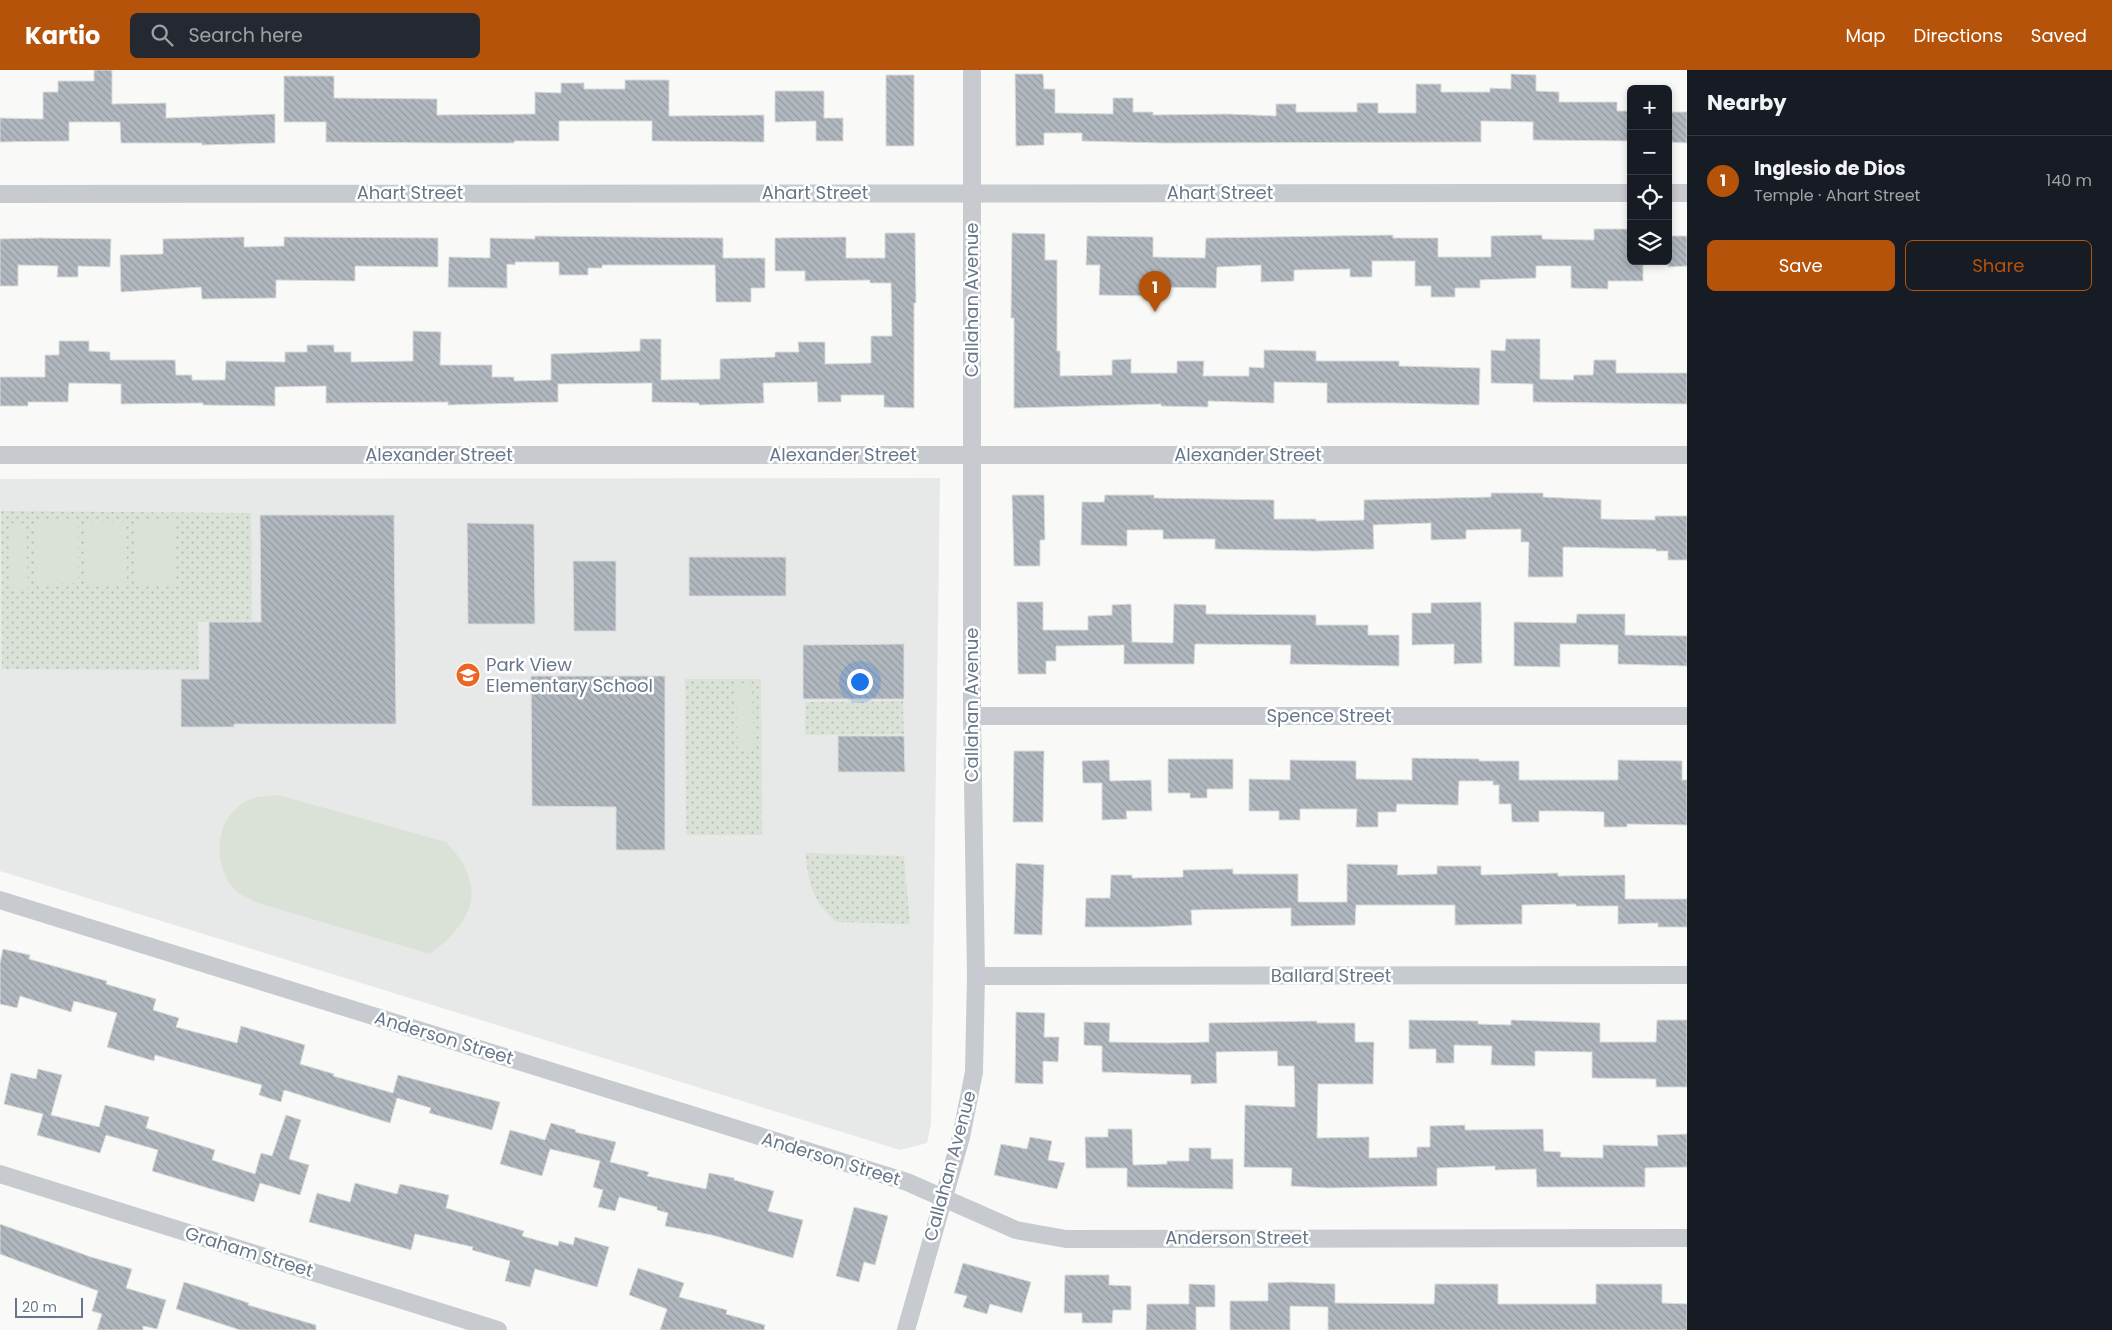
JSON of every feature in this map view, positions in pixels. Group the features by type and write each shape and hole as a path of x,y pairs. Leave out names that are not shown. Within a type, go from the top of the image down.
{"street":[{"name":"Callahan Avenue","path":"906,1330 961,1137 974,1072 976,976 972,716 972,70"},
{"name":"Ahart Street","path":"0,194 1627,193"},
{"path":"1672,193 1687,193"},
{"name":"Alexander Street","path":"0,455 1687,454"},
{"name":"Spence Street","path":"972,716 1687,716"},
{"name":"Anderson Street","path":"0,900 907,1182 1016,1230 1066,1239 1687,1238"},
{"name":"Ballard Street","path":"976,976 1687,976"},
{"name":"Graham Street","path":"0,1174 498,1330"}],"shaded area":[{"name":"Park View Elementary School","path":"940,478 931,1124 927,1143 900,1150 0,871 0,479"},
{"path":"1,511 251,513 252,621 198,622 199,670 2,669"},
{"path":"36,521 78,521 78,583 37,584"},
{"path":"176,521 176,584 135,584 135,522"},
{"path":"85,522 126,522 127,585 86,585"},
{"path":"26,523 28,590 11,591 9,524"},
{"path":"685,679 761,679 762,835 686,835"},
{"path":"736,683 752,683 754,750 738,750"},
{"path":"903,701 904,734 805,735 805,702"},
{"path":"278,795 446,842 468,873 471,888 471,902 466,915 457,929 430,954 255,902 238,892 230,884 224,873 221,861 220,849 224,826 238,807 248,800"},
{"path":"805,853 904,856 910,924 836,922 821,906 813,891 808,875"}],"building":[{"path":"94,70 112,70 112,104 166,103 166,118 275,114 275,143 202,145 202,143 121,143 120,122 69,122 69,141 0,142 0,118 43,119 43,92 58,92 58,81 94,81"},
{"path":"1015,74 1043,74 1044,89 1055,89 1055,113 1113,114 1113,98 1133,98 1133,112 1153,112 1153,115 1229,114 1276,116 1276,104 1296,104 1296,112 1357,112 1357,103 1378,103 1378,113 1416,113 1416,84 1441,84 1441,92 1490,92 1490,88 1511,89 1511,74 1536,75 1536,91 1559,92 1559,102 1617,102 1617,111 1627,111 1627,141 1533,140 1533,122 1481,121 1481,142 1164,143 1082,141 1082,133 1044,133 1044,145 1016,146"},
{"path":"886,75 914,75 914,146 886,146"},
{"path":"284,76 334,76 334,98 437,99 437,115 535,114 535,92 561,93 561,83 584,83 584,89 625,89 625,80 669,80 669,116 764,115 764,142 652,141 652,121 559,121 559,141 514,141 514,143 326,142 326,122 284,122"},
{"path":"775,91 824,91 824,118 843,118 843,141 816,141 816,121 775,122"},
{"path":"1672,112 1687,112 1687,143 1672,142"},
{"path":"1594,229 1627,229 1627,265 1643,265 1643,281 1608,281 1608,289 1571,288 1571,266 1536,266 1536,278 1480,280 1480,288 1455,288 1455,297 1431,297 1431,286 1415,286 1415,261 1372,261 1372,277 1350,277 1350,269 1294,270 1294,281 1261,282 1261,265 1217,267 1216,288 1152,287 1152,296 1099,295 1100,265 1086,265 1087,236 1153,237 1153,257 1205,258 1206,238 1393,235 1393,238 1438,238 1438,257 1491,257 1491,236 1542,235 1542,239 1594,240"},
{"path":"885,233 915,233 914,408 884,407 884,395 841,395 841,402 818,402 817,382 763,383 764,403 699,405 699,403 652,402 652,383 558,384 558,402 448,405 448,402 326,403 326,386 275,387 275,406 203,405 203,403 121,404 121,384 69,383 68,402 28,402 28,406 0,406 0,377 45,377 45,355 59,355 59,341 89,341 89,351 110,352 110,360 175,360 176,375 192,375 192,380 225,380 226,361 285,362 285,352 307,352 307,345 334,345 334,352 351,352 351,362 413,361 413,331 441,332 440,365 492,365 492,377 514,377 514,381 551,380 551,354 640,351 640,339 661,339 661,380 720,379 720,359 775,357 775,352 799,352 798,342 825,342 825,364 871,363 871,336 892,336 891,283 870,283 870,280 805,281 805,271 775,271 775,238 846,237 846,258 885,258"},
{"path":"1012,233 1045,234 1045,260 1057,260 1057,351 1060,351 1060,376 1112,375 1112,360 1131,359 1131,373 1177,373 1177,361 1204,361 1203,376 1249,376 1249,367 1264,368 1264,350 1316,351 1316,361 1399,361 1399,366 1480,368 1479,405 1327,403 1327,383 1274,382 1274,403 1208,401 1208,407 1161,406 1161,404 1014,408 1014,318 1011,318"},
{"path":"535,236 723,238 723,258 765,258 765,288 751,288 751,302 716,302 715,265 602,265 602,268 588,268 588,275 559,275 559,262 515,262 515,265 507,264 507,288 448,287 449,257 490,258 490,238 535,239"},
{"path":"1672,236 1687,236 1687,266 1668,267 1668,265 1672,265"},
{"path":"244,237 244,247 284,246 284,237 438,238 438,267 355,266 355,281 276,280 276,298 202,299 201,287 121,292 120,255 163,254 163,239"},
{"path":"0,239 111,239 110,267 78,266 78,277 57,277 58,266 18,265 18,286 0,286"},
{"path":"1506,339 1540,339 1540,379 1573,380 1574,375 1593,375 1594,360 1616,360 1616,373 1687,373 1687,404 1533,402 1533,384 1491,383 1491,350 1505,351"},
{"path":"1491,493 1543,493 1543,497 1601,500 1601,519 1655,520 1655,516 1687,516 1687,560 1668,560 1668,551 1656,551 1656,549 1563,547 1563,577 1528,577 1529,542 1521,542 1521,529 1466,530 1466,539 1431,540 1431,523 1373,525 1374,549 1315,551 1215,549 1215,539 1163,539 1163,530 1127,530 1127,546 1081,545 1082,502 1104,502 1105,495 1154,495 1154,498 1274,500 1274,519 1316,519 1316,521 1364,520 1364,500 1491,497"},
{"path":"1012,495 1044,495 1045,540 1040,540 1040,566 1014,566"},
{"path":"260,515 394,515 396,724 234,724 234,727 181,727 181,679 209,679 209,622 261,622"},
{"path":"467,523 534,524 535,624 468,624"},
{"path":"689,557 786,557 786,596 689,596"},
{"path":"573,561 616,561 616,631 574,631"},
{"path":"1017,602 1043,602 1043,630 1088,630 1088,616 1112,615 1112,605 1131,604 1132,642 1173,643 1174,604 1206,605 1206,614 1316,615 1316,625 1368,625 1368,635 1399,635 1399,666 1290,664 1291,645 1195,644 1194,664 1124,664 1124,645 1056,646 1056,661 1046,661 1046,674 1018,674"},
{"path":"1481,602 1482,663 1454,664 1454,644 1412,645 1412,613 1431,613 1431,603"},
{"path":"1577,614 1625,614 1625,635 1687,636 1687,666 1618,664 1618,645 1560,644 1560,667 1514,666 1514,622 1576,623"},
{"path":"904,644 904,699 803,699 803,645"},
{"path":"531,676 665,676 665,850 616,850 616,807 532,806"},
{"path":"838,736 904,736 905,772 838,772"},
{"path":"1014,751 1044,751 1043,822 1013,822"},
{"path":"1412,758 1519,761 1519,780 1618,780 1618,760 1682,761 1682,780 1687,780 1687,825 1627,824 1627,827 1604,827 1604,812 1576,811 1539,811 1539,822 1512,822 1511,804 1499,804 1499,785 1493,785 1493,781 1459,781 1458,805 1397,804 1396,812 1378,812 1378,827 1356,827 1357,809 1300,809 1300,820 1279,820 1279,811 1249,811 1249,779 1290,780 1290,760 1356,761 1356,779 1412,780"},
{"path":"1168,759 1233,759 1233,789 1207,789 1207,798 1190,798 1190,793 1168,793"},
{"path":"1109,760 1110,781 1151,780 1152,811 1126,811 1127,819 1102,820 1102,783 1083,783 1082,761"},
{"path":"1016,863 1044,865 1042,935 1014,934"},
{"path":"1347,864 1398,865 1397,875 1437,874 1437,866 1481,866 1481,875 1558,873 1558,876 1625,875 1625,899 1687,899 1687,927 1658,927 1658,923 1618,924 1618,906 1576,906 1576,904 1522,905 1522,924 1455,925 1455,905 1356,905 1355,925 1291,926 1291,908 1191,910 1192,925 1085,927 1086,898 1110,898 1111,875 1132,875 1132,878 1183,877 1183,870 1233,869 1233,874 1298,874 1298,902 1347,902"},
{"path":"3,949 30,955 29,959 107,981 106,984 156,999 153,1010 179,1018 176,1027 237,1043 241,1026 305,1045 300,1064 334,1074 333,1076 393,1093 398,1075 500,1102 492,1130 429,1113 431,1108 397,1098 390,1123 284,1090 281,1102 259,1095 262,1085 155,1055 154,1061 107,1047 117,1013 74,1001 71,1012 20,996 17,1008 0,1004 0,963"},
{"path":"1016,1012 1045,1013 1044,1037 1059,1037 1058,1062 1043,1061 1043,1084 1015,1083"},
{"path":"1409,1020 1478,1021 1478,1024 1511,1025 1511,1020 1600,1023 1600,1042 1656,1042 1657,1020 1687,1020 1687,1087 1656,1087 1656,1079 1592,1078 1592,1052 1535,1051 1535,1066 1491,1065 1492,1046 1454,1045 1454,1063 1436,1063 1436,1049 1409,1049"},
{"path":"1317,1021 1317,1023 1355,1023 1355,1042 1374,1042 1373,1084 1318,1084 1317,1138 1369,1137 1369,1158 1417,1157 1417,1147 1430,1147 1430,1126 1465,1125 1465,1130 1543,1129 1544,1151 1561,1152 1560,1157 1603,1158 1603,1145 1658,1146 1657,1135 1687,1134 1687,1167 1645,1168 1645,1187 1537,1187 1536,1169 1495,1170 1495,1166 1437,1168 1437,1186 1328,1188 1291,1186 1292,1168 1244,1167 1245,1105 1295,1107 1294,1066 1278,1066 1277,1051 1216,1052 1217,1083 1191,1084 1191,1075 1102,1072 1102,1046 1084,1045 1084,1022 1110,1023 1109,1042 1168,1043 1209,1042 1209,1023"},
{"path":"38,1069 62,1075 51,1115 99,1127 105,1105 149,1117 146,1128 215,1150 212,1160 255,1174 261,1153 272,1156 286,1115 301,1120 289,1159 309,1165 300,1195 260,1183 254,1202 152,1171 158,1150 106,1135 100,1153 37,1135 43,1114 4,1104 11,1073 36,1079"},
{"path":"551,1123 576,1130 575,1132 616,1142 610,1162 649,1172 647,1176 706,1189 709,1173 734,1178 734,1180 774,1191 768,1211 803,1220 793,1258 712,1235 665,1226 668,1213 657,1210 657,1207 619,1197 615,1211 598,1207 603,1190 593,1187 600,1161 550,1149 542,1176 500,1164 510,1130 545,1140"},
{"path":"1108,1129 1132,1129 1133,1165 1167,1164 1167,1161 1189,1161 1189,1148 1211,1148 1211,1159 1233,1159 1233,1189 1127,1187 1127,1168 1086,1168 1085,1137 1108,1137"},
{"path":"1030,1137 1052,1141 1048,1160 1065,1163 1057,1189 994,1175 1001,1144 1027,1149"},
{"path":"355,1183 397,1194 400,1184 449,1195 446,1208 524,1231 522,1236 558,1246 559,1241 573,1245 575,1237 609,1247 597,1287 535,1269 530,1287 505,1281 510,1261 472,1250 473,1247 415,1234 411,1250 309,1222 317,1193 350,1202"},
{"path":"854,1207 888,1216 875,1265 864,1262 859,1282 836,1276"},
{"path":"0,1224 91,1257 132,1269 126,1288 166,1300 157,1329 143,1326 143,1330 97,1330 102,1314 92,1311 98,1291 0,1254"},
{"path":"963,1263 1031,1282 1022,1313 990,1304 987,1314 963,1307 967,1296 954,1293"},
{"path":"638,1268 684,1283 679,1297 727,1310 726,1314 765,1325 764,1330 660,1330 667,1309 629,1295"},
{"path":"1065,1275 1109,1275 1109,1285 1131,1286 1131,1310 1113,1310 1112,1323 1082,1323 1082,1313 1064,1313"},
{"path":"184,1282 249,1303 248,1305 316,1325 316,1330 240,1330 176,1309"},
{"path":"1268,1283 1335,1284 1335,1303 1434,1304 1435,1284 1498,1284 1498,1304 1596,1304 1596,1284 1662,1284 1662,1303 1687,1304 1687,1330 1328,1330 1328,1307 1290,1306 1290,1330 1230,1330 1230,1301 1268,1301"},
{"path":"1189,1284 1215,1285 1215,1307 1196,1307 1196,1330 1146,1330 1147,1304 1189,1304"}],"place":[{"name":"Inglesio de Dios","path":"1155,312"},
{"name":"Park View Elementary School","path":"468,675"}]}
